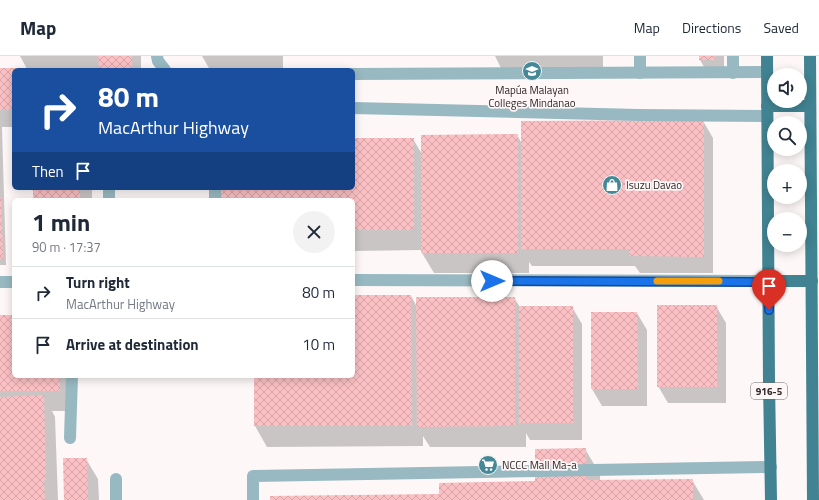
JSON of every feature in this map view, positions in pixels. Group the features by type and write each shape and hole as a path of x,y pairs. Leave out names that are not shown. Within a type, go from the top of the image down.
{"main road":[{"name":"916-5","path":"767,56 767,68"},
{"path":"810,56 815,75 810,106 813,500"},
{"path":"768,111 810,106"},
{"name":"916-5","path":"768,108 768,282 771,500"},
{"path":"768,282 812,281"}],"lane":[{"path":"157,56 158,61 163,68"},
{"path":"640,56 640,73"},
{"path":"733,56 733,73"},
{"path":"355,74 767,72"},
{"path":"355,108 639,115 768,111"},
{"path":"355,280 768,282"},
{"path":"0,282 12,282"},
{"path":"70,438 72,378"},
{"path":"253,500 253,476 771,467"},
{"path":"116,479 116,500"}],"building":[{"path":"98,56 132,56 132,68 99,68"},
{"path":"699,56 715,56 715,60 699,60"},
{"path":"0,68 12,68 12,110 0,110"},
{"name":"Isuzu Davao","path":"704,120 704,257 629,256 629,249 521,249 521,121"},
{"path":"518,134 518,253 421,253 421,135"},
{"path":"355,138 414,138 414,230 355,230 355,198 220,198 220,190 355,190"},
{"path":"33,190 80,190 80,198 33,198"},
{"path":"1,198 3,259 0,259"},
{"path":"355,295 411,295 412,426 254,426 254,378 355,378"},
{"path":"416,297 515,297 515,426 417,427"},
{"path":"657,305 717,305 717,387 657,387"},
{"path":"519,306 573,306 573,423 519,423"},
{"path":"591,312 637,312 638,389 591,389"},
{"path":"0,315 12,315 12,378 60,378 60,391 0,391"},
{"path":"44,395 45,500 0,500 0,397"},
{"path":"586,448 587,480 693,479 693,500 270,500 270,496 439,494 439,483 535,481 535,449"},
{"path":"63,458 87,458 88,500 64,500"}],"slow traffic":[{"path":"657,281 719,281"}],"place":[{"name":"Mapúa Malayan Colleges Mindanao","path":"532,71"},
{"name":"Isuzu Davao","path":"612,185"},
{"name":"NCCC Mall Ma-a","path":"488,465"}],"route":[{"path":"492,281 768,282 769,310"}]}
